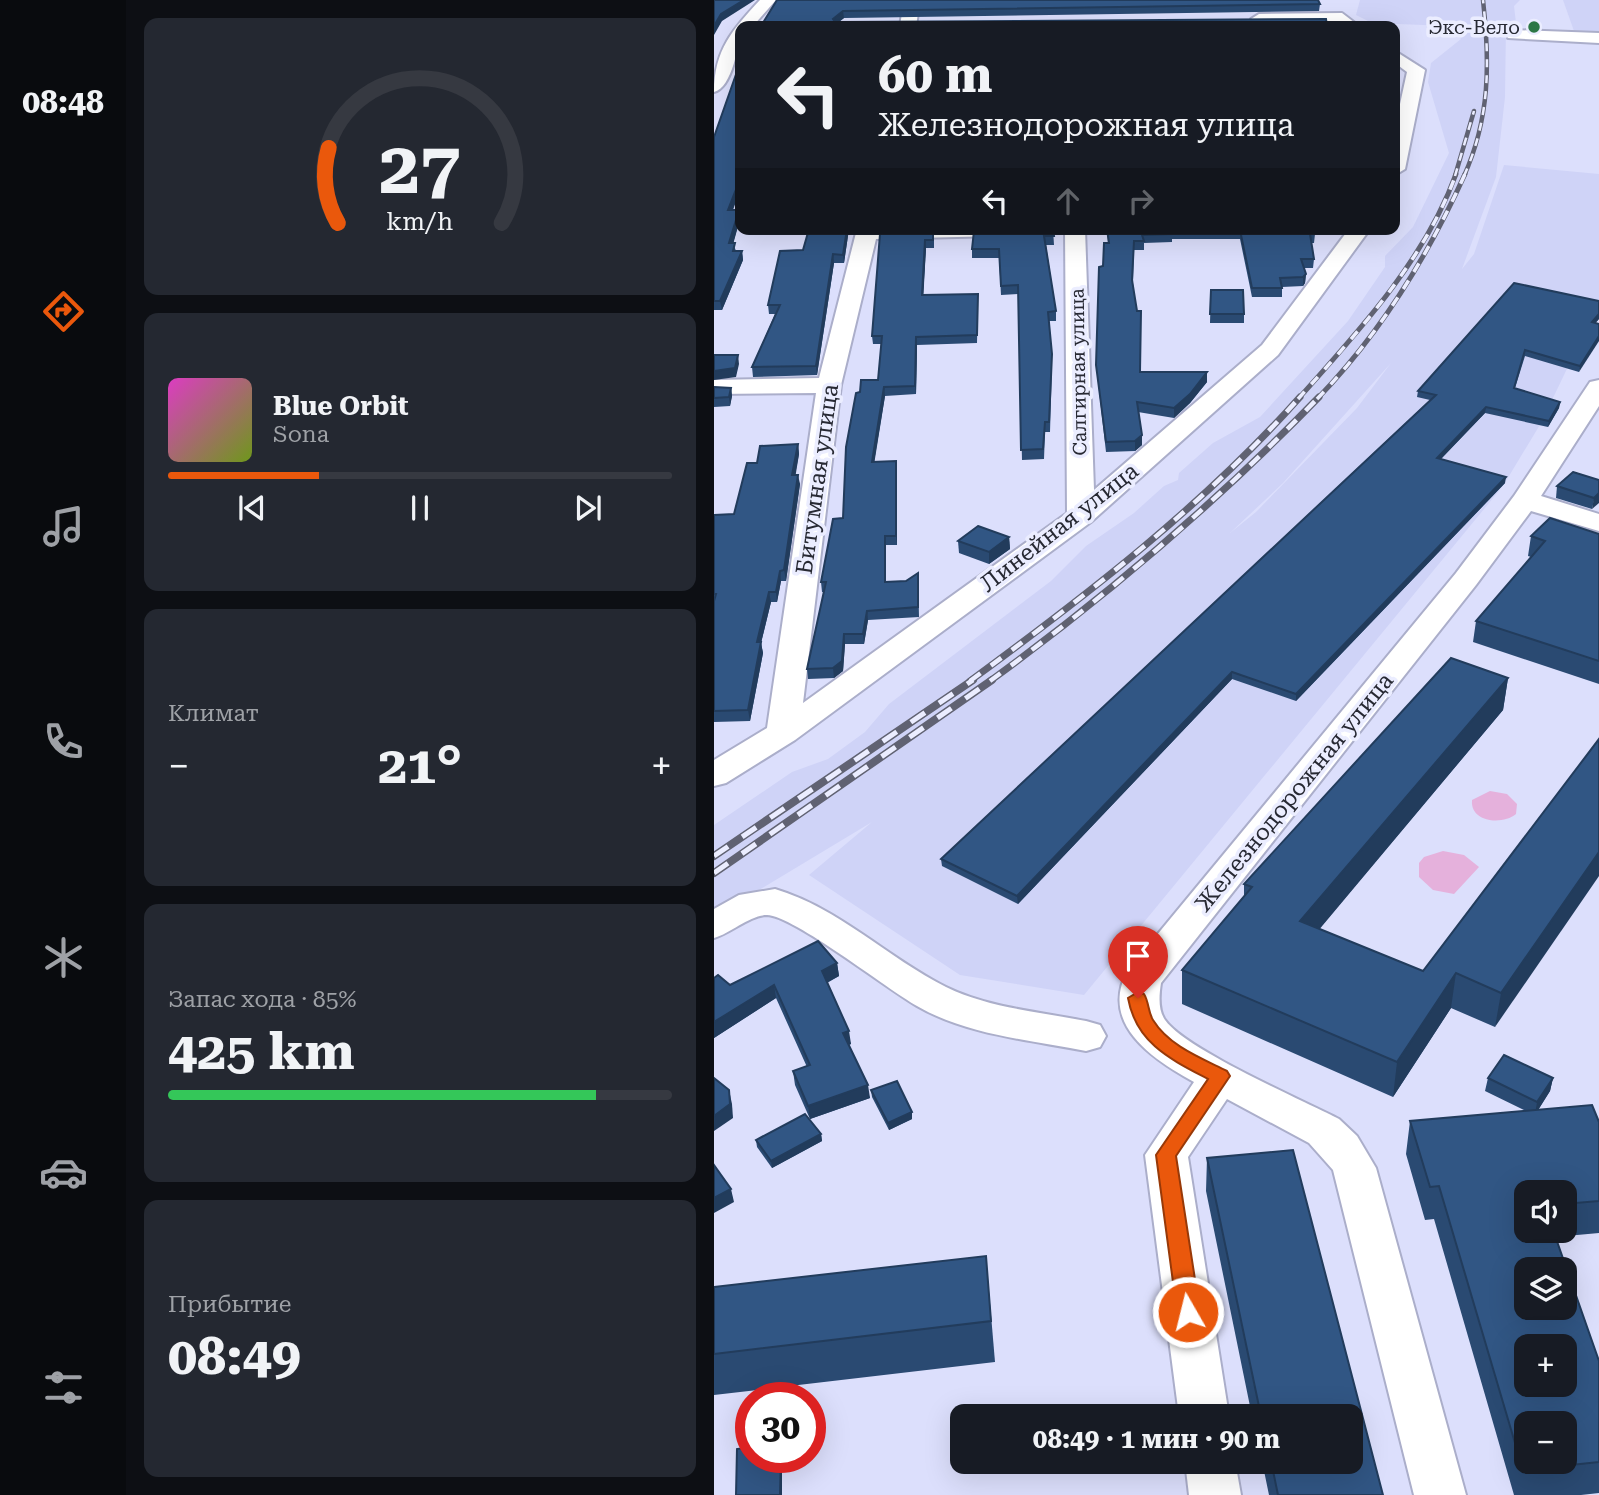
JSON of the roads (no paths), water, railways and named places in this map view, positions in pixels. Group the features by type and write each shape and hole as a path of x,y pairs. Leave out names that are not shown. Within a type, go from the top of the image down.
{"street":[{"path":"746,21 768,0"},
{"path":"909,21 912,0"},
{"path":"1240,19 1311,21"},
{"path":"1514,35 1599,38"},
{"path":"714,87 735,36"},
{"path":"1400,59 1416,70 1400,145"},
{"name":"Битумная улица","path":"783,733 829,385 867,235"},
{"name":"Салгирная улица","path":"1075,235 1081,516"},
{"name":"Линейная улица","path":"714,775 783,733 1081,516 1270,350 1356,235"},
{"path":"714,387 829,385"},
{"name":"Железнодорожная улица","path":"1440,1495 1354,1168 1342,1148 1324,1131 1171,1051 1153,1035 1141,1018 1138,998 1142,980 1466,579 1525,500 1599,387"},
{"path":"1525,500 1599,523"},
{"path":"714,925 752,904 775,902 819,924 932,997 977,1015 1086,1036"},
{"path":"1202,1404 1166,1155 1220,1076"},
{"path":"1212,1474 1215,1495"}],"railway":[{"path":"1464,176 1479,133 1486,90 1487,46 1483,0"},
{"path":"1455,176 1474,111"},
{"path":"1298,399 1388,294 1427,236 1456,174"},
{"path":"1317,399 1362,348 1401,293 1435,235 1465,174"},
{"path":"970,681 1057,616 1184,512 1263,437 1300,397"},
{"path":"990,681 1077,615 1161,546 1241,474 1317,399"},
{"path":"714,856 973,680"},
{"path":"714,873 992,680"}],"place":[{"name":"Экс-Вело","path":"1534,27"}]}
